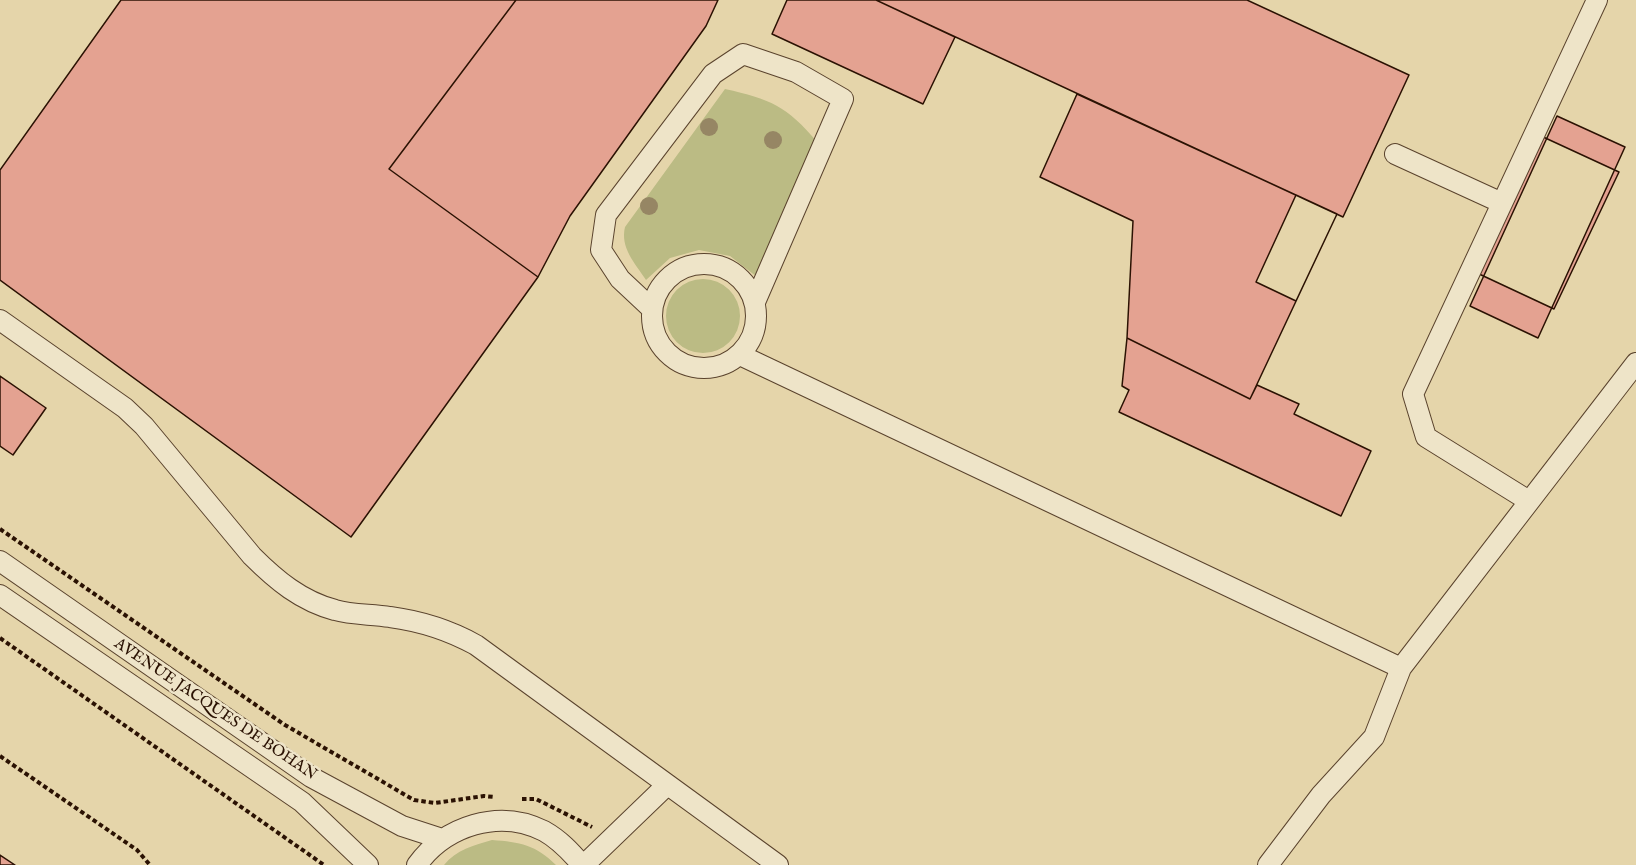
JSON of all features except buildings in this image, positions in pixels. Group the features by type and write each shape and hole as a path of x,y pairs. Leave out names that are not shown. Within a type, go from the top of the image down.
{"street":[{"path":"1528,501 1426,437 1413,394 1597,0"},
{"path":"652,309 620,279 601,250 606,215 713,74 743,54 796,72 843,99 755,302"},
{"path":"1395,154 1502,203"},
{"path":"701,264 718,266 735,273 747,286 755,302 757,316 750,343 740,355 726,364 709,369 692,367 675,360 663,348 654,333 652,309 658,292 669,278 684,268 701,264"},
{"path":"0,320 125,408 144,426 252,556 289,589 312,602 337,611 392,617 450,631 476,645 778,865"},
{"path":"740,355 1401,668"},
{"path":"1268,865 1321,795 1374,737 1401,668 1636,363"},
{"name":"AVENUE JACQUES DE BOHAN","path":"0,561 311,777 402,826 442,839"},
{"name":"AVENUE JACQUES DE BOHAN","path":"0,595 302,802 368,865"},
{"path":"417,865 426,852 442,839 466,827 492,821 518,822 544,831 566,846 583,865 668,785"}],"path":[{"path":"0,529 285,725 414,800 435,803 484,796 505,797"},
{"path":"0,638 324,865"},
{"path":"0,765 2,758 136,850 150,865"},
{"path":"515,798 536,800 605,834 610,841"}],"green space":[{"path":"725,89 754,96 777,106 796,120 817,142 757,277 730,256 699,250 670,258 646,280 627,249 625,227"},
{"path":"696,279 710,279 724,285 734,295 740,309 740,323 734,337 724,347 710,353 696,353 682,347 672,337 666,323 666,309 672,295 682,285"},
{"path":"492,840 527,846 542,853 556,865 444,865 460,852"}]}
